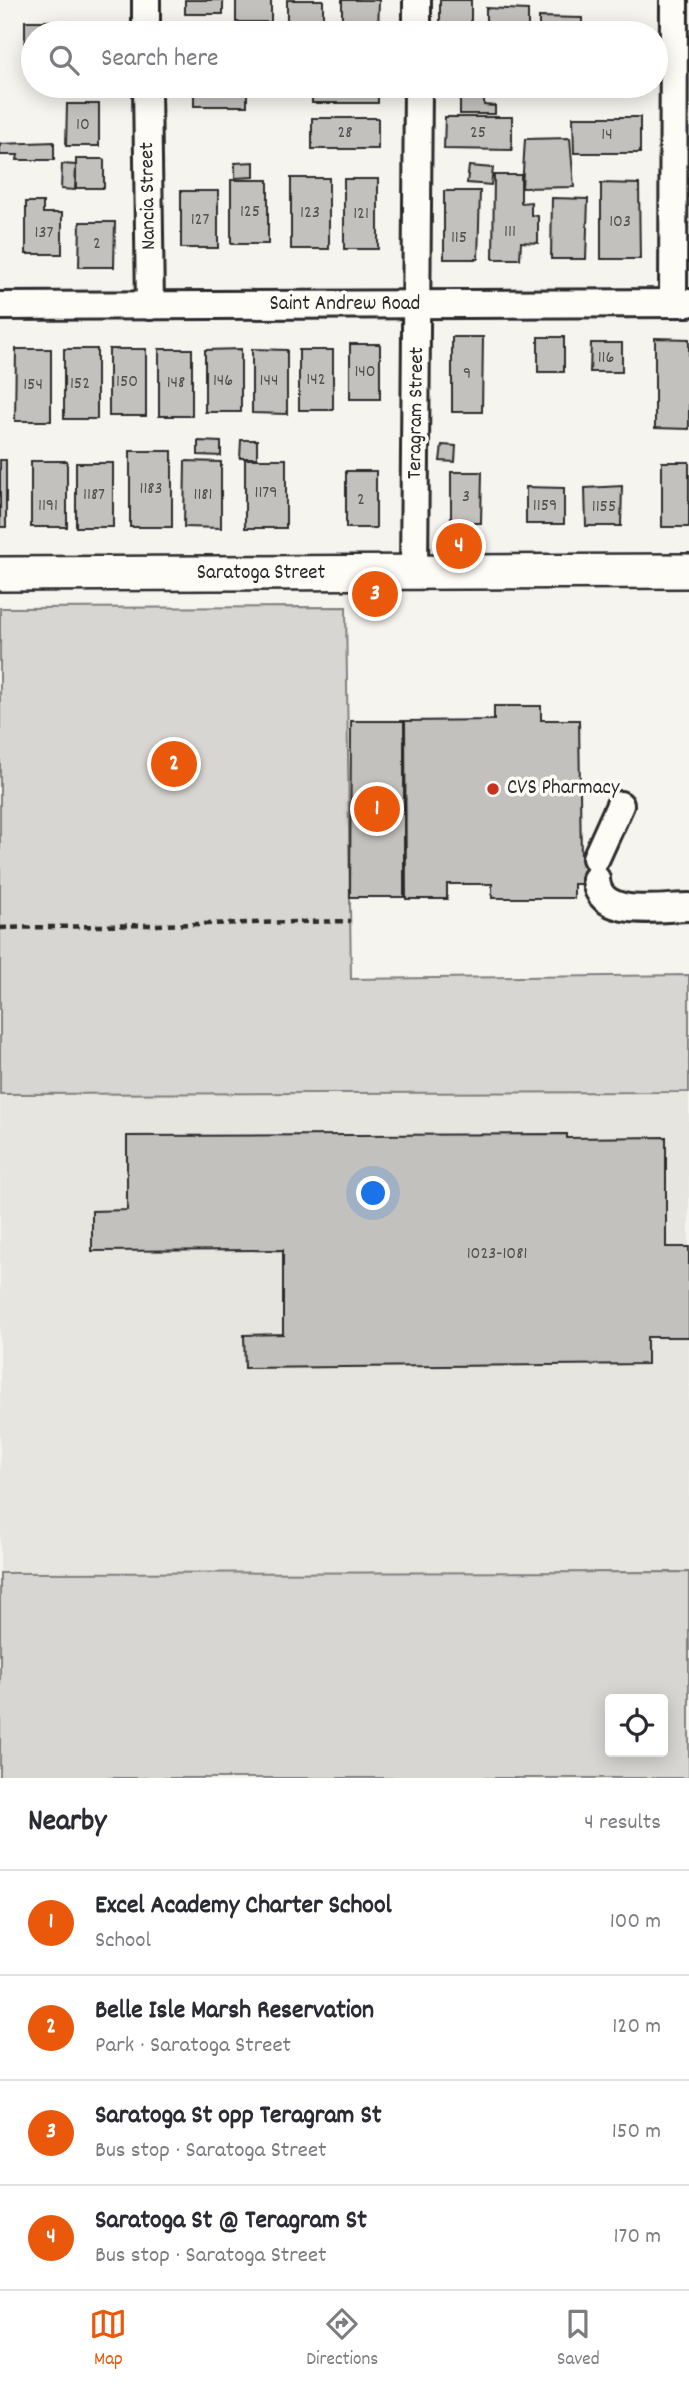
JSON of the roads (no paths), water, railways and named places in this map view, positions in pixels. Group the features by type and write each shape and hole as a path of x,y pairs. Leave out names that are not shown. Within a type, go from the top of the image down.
{"main road":[{"name":"Saratoga Street","path":"0,574 689,571"}],"street":[{"path":"146,0 146,21"},
{"path":"417,0 418,21"},
{"path":"681,303 672,0 689,4"},
{"name":"Nancia Street","path":"147,98 150,306"},
{"name":"Teragram Street","path":"414,573 418,98"},
{"name":"Saint Andrew Road","path":"0,306 681,303"},
{"path":"620,805 596,868 600,893 614,905 624,908 689,907"}],"place":[{"name":"Saratoga St @ Teragram St","path":"459,546"},
{"name":"Saratoga St opp Teragram St","path":"375,594"},
{"name":"Belle Isle Marsh Reservation","path":"174,764"},
{"name":"CVS Pharmacy","path":"493,789"},
{"name":"Excel Academy Charter School","path":"377,809"}]}
